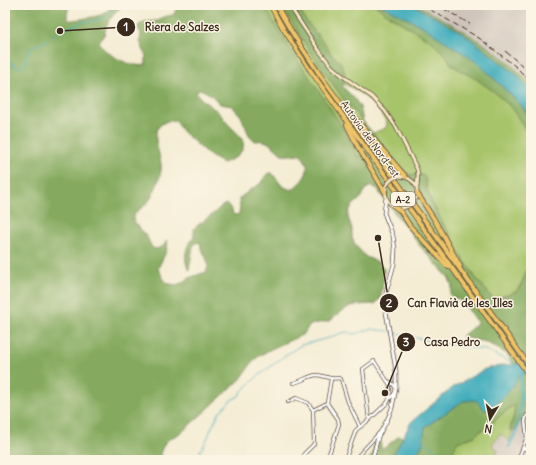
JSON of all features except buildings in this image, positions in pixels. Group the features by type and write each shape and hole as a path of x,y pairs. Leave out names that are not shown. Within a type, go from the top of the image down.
{"highway":[{"name":"Autovia del Nord-est","path":"270,5 306,65 531,378"},
{"name":"Autovia del Nord-est","path":"276,5 293,34 337,98 531,368"},
{"path":"337,98 406,177"},
{"path":"343,116 358,147 385,192"},
{"path":"417,196 434,219 465,277"},
{"path":"394,207 402,214 410,226 462,282"}],"main road":[{"path":"290,5 318,50 331,66 372,97 386,110 396,126 417,169 418,175 417,196 410,206 402,208 394,207 387,201 385,192 386,186 394,178 399,176 406,177 411,179 417,187"},
{"path":"411,179 416,178 418,175"}],"street":[{"path":"372,460 380,432 390,413 396,388 396,377 387,324 385,299 394,264 395,250 393,236 384,211 386,197"},
{"path":"385,216 386,208 388,206 394,207"},
{"path":"369,420 363,369 374,361 390,385 388,400"},
{"path":"293,383 315,376 341,379 348,402 360,427"},
{"path":"388,381 391,382 396,377"},
{"path":"327,460 339,424 338,418 327,403 331,379"},
{"path":"388,381 396,388"},
{"path":"345,460 356,430 369,420 395,392"},
{"path":"288,402 296,398 308,402 313,410 314,444 304,454 303,460"},
{"path":"388,400 394,399"},
{"path":"313,410 327,403"},
{"path":"518,460 527,437 524,421 527,415"},
{"path":"354,460 380,432"},
{"path":"526,441 531,442"},
{"path":"523,448 531,451"}],"shaded area":[{"path":"418,5 531,5 531,85 522,74 458,27"},
{"path":"531,399 531,460 492,460 498,451 492,445 501,434 509,441 513,431 523,419 525,405 528,400"}],"green space":[{"path":"5,5 69,5 67,15 68,20 70,20 101,15 112,5 123,5 107,24 104,35 99,43 102,48 119,60 133,65 145,65 146,56 140,41 141,33 138,26 144,22 158,21 172,15 175,13 177,5 264,5 292,51 344,130 359,158 363,141 362,121 343,98 312,55 281,5 297,5 305,20 325,44 330,53 340,62 344,71 343,87 354,98 360,107 363,121 401,168 410,175 424,176 432,203 459,252 475,277 493,299 515,292 521,286 531,257 531,354 514,365 507,354 486,342 461,337 478,323 459,300 450,295 452,286 449,278 420,246 380,194 378,189 371,186 366,189 361,198 352,206 348,217 352,229 352,238 356,246 366,257 378,262 384,268 381,296 375,304 350,306 330,321 313,324 308,327 304,334 259,356 253,361 241,379 182,432 169,439 164,444 159,460 5,460","holes":["200,89 210,94 220,104 232,106 241,116 249,135 255,141 267,142 284,155 300,155 306,162 307,170 304,178 291,190 282,186 272,173 269,173 260,184 239,199 239,214 233,214 227,204 194,228 194,236 187,250 187,267 189,270 193,246 197,242 200,243 208,264 208,268 206,272 189,278 184,282 176,285 170,284 165,281 158,269 166,251 168,243 167,240 162,247 156,249 153,248 147,237 133,220 135,214 150,199 159,179 161,162 156,142 156,132 157,129 164,123 170,120 175,121 184,133 207,153 222,163 235,158 242,151 242,139 219,113 200,98 197,90"]},
{"path":"264,5 281,5 312,55 343,98 362,121 363,141 359,159 343,128 294,55"},
{"path":"297,5 375,5 431,41 447,57 451,64 475,78 510,106 523,125 531,141 531,257 524,278 515,292 493,299 475,277 459,252 432,203 424,176 410,175 401,168 373,133 386,128 387,123 374,105 357,91 344,84 344,71 340,62 330,53 325,44 305,20"},
{"path":"375,5 381,5 422,26 478,63 522,106 531,120 531,141 523,125 510,106 493,91 475,78 451,64 447,57 431,41"},
{"path":"413,5 418,5 493,50 531,85 531,92 518,76 463,33"},
{"path":"531,370 531,399 528,400 525,405 523,419 513,431 510,430 515,404 475,436 457,442 453,452 454,460 439,460 434,456 430,457 429,460 411,460 422,446 425,427 463,401 476,400 486,410 513,386 518,377"},
{"path":"515,403 510,430 513,431 509,442 501,434 492,444 498,451 492,460 454,460 453,451 457,442 475,436"},
{"path":"399,436 403,437 390,460 367,460 372,455 375,439 380,441 382,450"}],"water":[{"path":"381,5 413,5 463,33 518,76 531,92 531,120 522,106 478,63 422,26"},
{"path":"531,354 531,370 518,377 513,386 502,399 486,411 476,400 463,401 425,427 422,446 411,460 390,460 411,422 452,388 485,369 504,365 514,365"}],"waterway":[{"path":"5,56 14,65 22,67 25,64 27,54 32,47 42,43 60,31 82,22 107,17 116,5"},
{"path":"197,460 219,413 231,400 239,396 242,391 258,376 286,355 301,345 329,338 338,334 347,332 354,334 370,329 388,331"},
{"path":"391,332 431,341 485,350 511,362 514,365"},
{"path":"509,447 516,432 519,419 521,374"},
{"path":"422,439 446,460"}],"railway":[{"path":"422,5 479,38 515,66 531,82"},
{"path":"437,5 470,24"},
{"path":"505,51 531,73"}],"place":[{"name":"Riera de Salzes","path":"60,31"},
{"name":"Can Flavià de les Illes","path":"378,238"},
{"name":"Casa Pedro","path":"385,393"}]}
